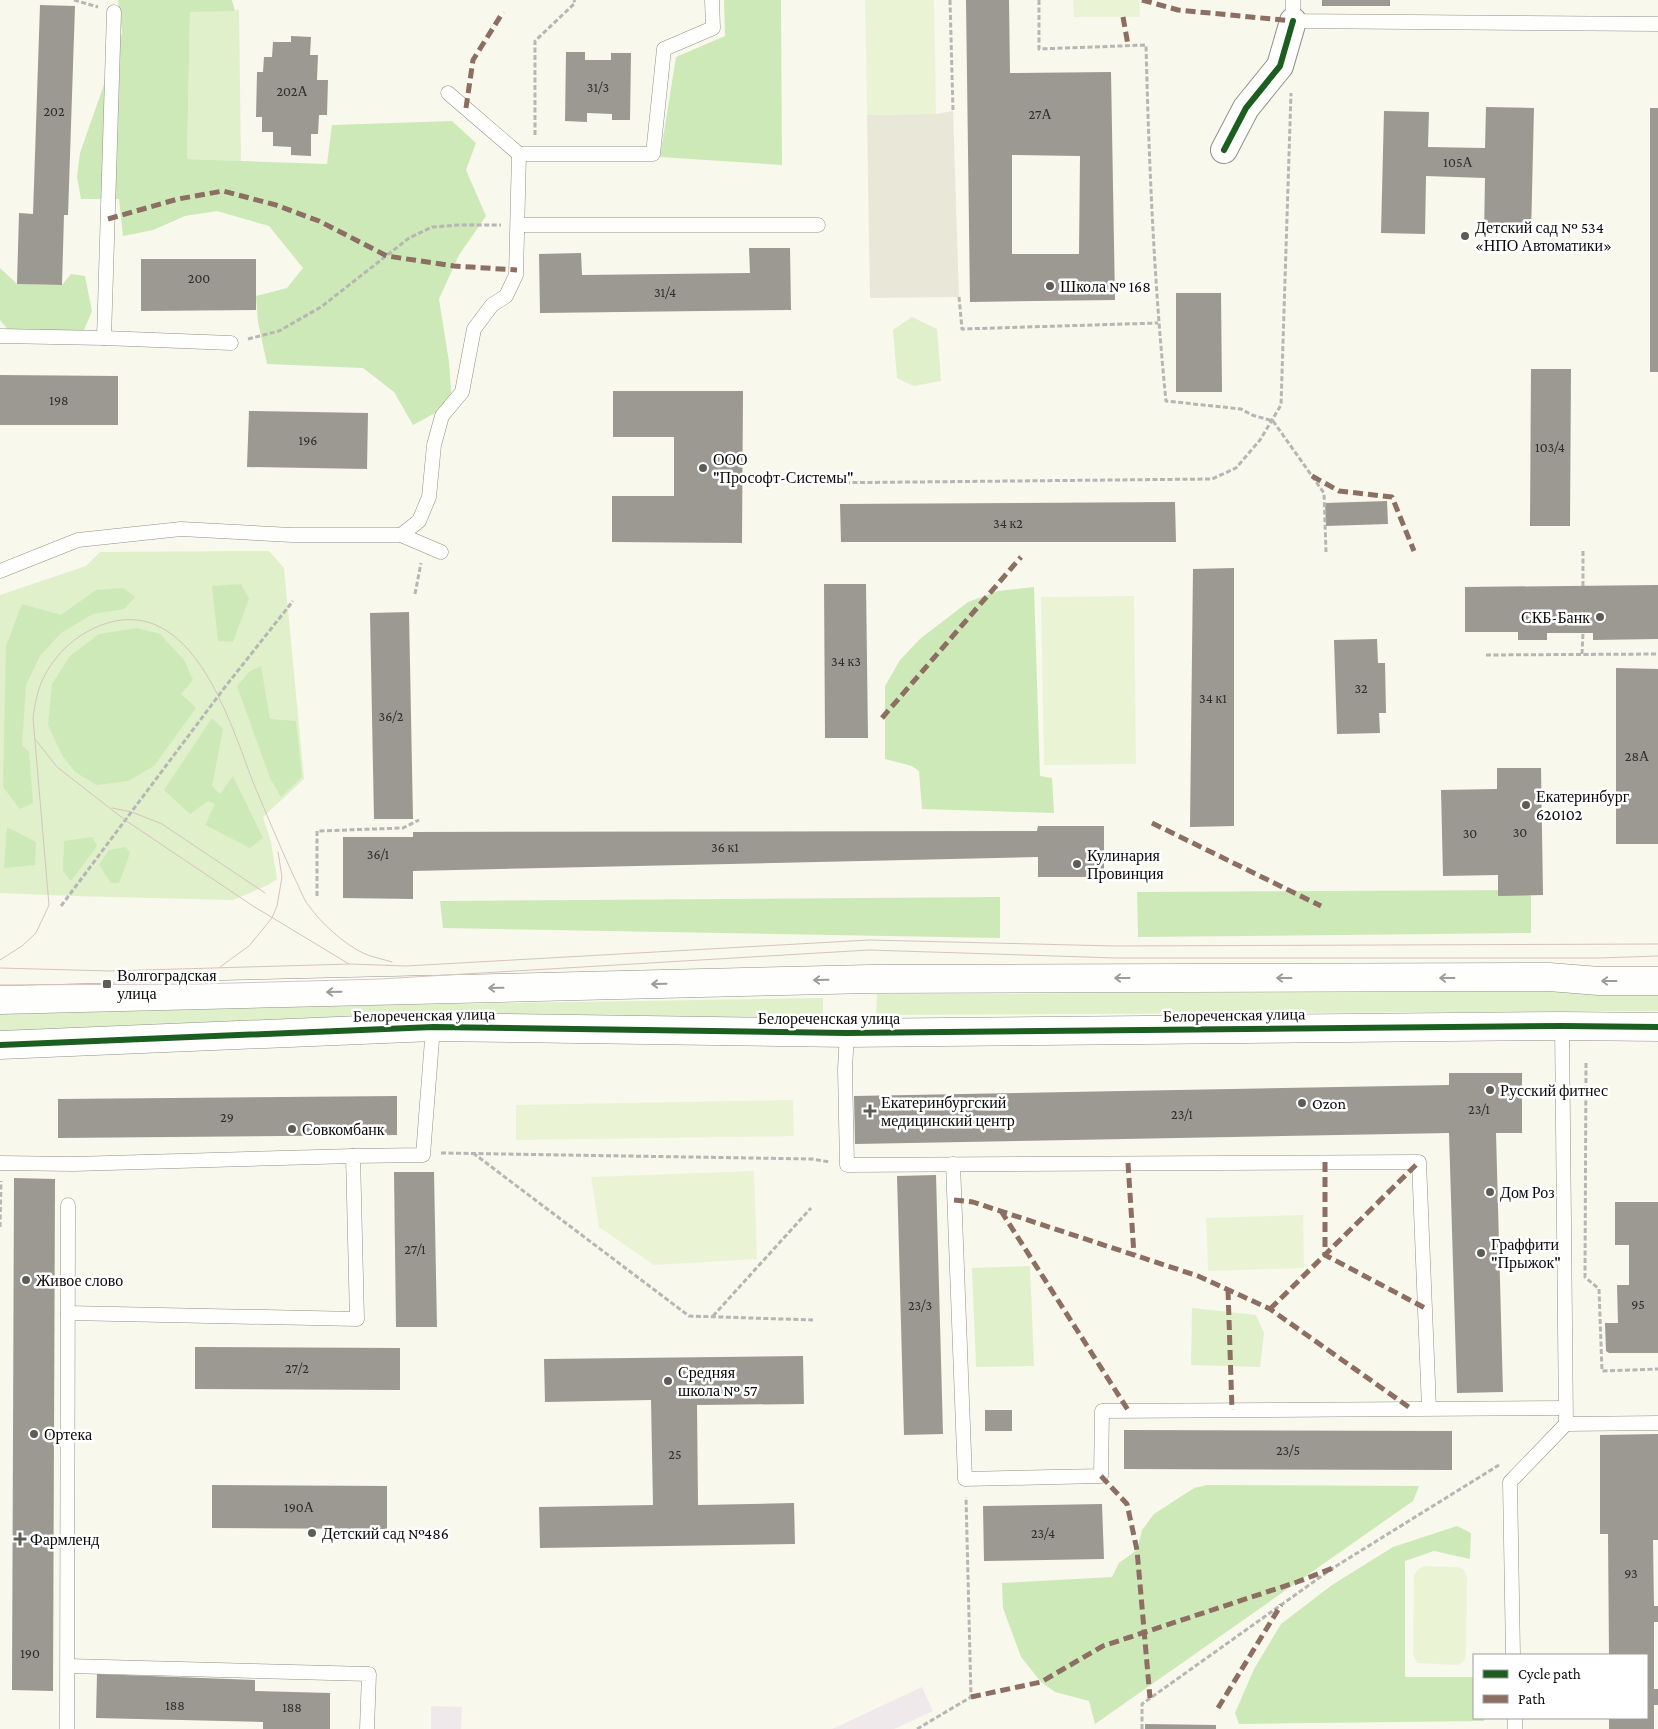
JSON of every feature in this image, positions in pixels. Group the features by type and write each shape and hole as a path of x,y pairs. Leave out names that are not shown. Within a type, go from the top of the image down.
{"street":[{"path":"1224,150 1246,108 1280,66 1293,11"},
{"name":"Белореченская улица","path":"0,1000 880,979 1550,977 1599,982 1658,981"},
{"name":"Белореченская улица","path":"0,1045 433,1027 847,1033 1562,1026 1658,1028"}],"lane":[{"path":"448,93 519,154 652,154 664,49 713,28 712,0"},
{"path":"1293,11 1658,24"},
{"path":"104,338 114,12"},
{"path":"401,534 419,521 429,497 437,435 442,416 462,392 474,329 492,305 506,296 516,275 519,154"},
{"path":"518,225 818,225"},
{"path":"0,336 231,343"},
{"path":"0,571 78,540 181,528 292,535 401,534 441,552"},
{"path":"1514,1654 1510,1482 1566,1424 1562,1026"},
{"path":"0,1163 73,1164 423,1155 433,1027"},
{"path":"847,1033 844,1069 847,1164 1419,1162 1428,1408"},
{"path":"68,1313 357,1319 353,1156"},
{"path":"953,1164 965,1479 1101,1476 1102,1410 1566,1408"},
{"path":"67,1729 68,1205"},
{"path":"1566,1424 1658,1423"},
{"path":"68,1666 369,1674 368,1729"}],"path":[{"path":"74,0 114,12"},
{"path":"535,153 536,41 574,3 574,0"},
{"path":"950,0 953,111"},
{"path":"1039,0 1039,49 1146,45 1149,176 1158,323 1166,401 1241,409 1273,422 1324,493 1326,552"},
{"path":"815,483 1212,479 1236,468 1273,422 1281,405 1291,90"},
{"path":"231,343 280,331 322,307 409,238 432,227 518,225"},
{"path":"959,297 962,329 1158,323"},
{"path":"1583,550 1583,586"},
{"path":"415,594 423,553 441,552"},
{"path":"61,906 225,687 293,601"},
{"path":"1582,654 1583,633"},
{"path":"1486,655 1658,654"},
{"path":"317,896 317,831 403,828 419,820"},
{"path":"1586,1063 1586,1277 1599,1289 1602,1371 1658,1369"},
{"path":"423,1155 472,1152 812,1159 847,1164"},
{"path":"472,1152 689,1316 813,1320"},
{"path":"0,1227 1,1181"},
{"path":"712,1316 811,1208"},
{"path":"1142,1729 1142,1704 1333,1568 1499,1465"},
{"path":"917,1729 971,1697 965,1479"}],"shaded area":[{"path":"953,111 959,297 870,298 867,115 936,114"},
{"path":"922,1687 933,1711 894,1729 832,1729"},
{"path":"431,1706 462,1707 461,1729 431,1729"}],"green space":[{"path":"118,0 232,0 235,11 190,12 187,159 327,164 332,125 452,121 476,143 466,170 486,216 459,255 439,299 449,362 452,404 413,425 394,392 363,368 267,364 258,322 256,296 287,288 303,268 269,226 217,211 185,216 153,230 123,236 119,199 81,199 77,177 80,153 122,33"},
{"path":"724,0 781,0 782,165 660,157 676,57 725,36"},
{"path":"865,0 934,0 936,114 867,115"},
{"path":"1073,0 1139,0 1140,17 1074,17"},
{"path":"239,10 241,161 187,159 190,12"},
{"path":"0,268 17,284 62,285 71,274 85,276 92,311 84,330 10,332 0,320"},
{"path":"912,317 937,329 941,381 914,386 897,378 893,330"},
{"path":"269,551 284,568 304,779 263,817 271,842 277,879 268,885 233,900 0,893 0,595 86,566 100,552"},
{"path":"241,584 249,599 233,642 218,641 212,586"},
{"path":"1034,587 1040,776 1052,778 1054,813 922,809 919,771 912,766 885,759 885,686 900,660 921,638 968,602 998,591"},
{"path":"123,588 135,597 124,609 93,614 61,633 40,656 26,685 22,745 29,752 33,803 20,809 3,787 6,646 22,604 61,615 96,590"},
{"path":"1134,596 1136,764 1044,765 1041,597"},
{"path":"137,628 160,634 184,660 193,680 181,694 196,708 154,766 128,781 97,785 75,772 62,755 48,725 52,684 70,656 99,634"},
{"path":"261,666 270,719 296,721 302,777 281,797 270,778 237,686 250,671"},
{"path":"212,718 223,729 212,786 220,794 233,776 263,838 250,848 205,825 215,804 208,801 190,814 164,790"},
{"path":"7,827 36,842 35,865 4,868"},
{"path":"92,837 97,846 71,881 63,871 64,841"},
{"path":"126,847 130,853 119,883 111,883 99,865 109,850"},
{"path":"1531,890 1531,933 1138,937 1137,892"},
{"path":"1000,897 1000,938 443,928 440,901"},
{"path":"1658,991 1658,1011 876,1015 877,994"},
{"path":"823,998 823,1017 0,1034 0,1011"},
{"path":"793,1100 794,1136 516,1140 516,1105"},
{"path":"754,1171 757,1259 654,1265 599,1227 591,1177"},
{"path":"1303,1215 1304,1268 1208,1271 1206,1218"},
{"path":"1030,1266 1034,1366 976,1367 972,1268"},
{"path":"1192,1308 1256,1315 1264,1333 1260,1367 1191,1365"},
{"path":"1207,1485 1419,1486 1413,1501 1095,1724 1089,1701 1055,1692 1041,1682 1021,1657 1003,1608 1002,1583 1112,1577 1119,1563 1137,1550 1142,1530 1154,1514 1194,1488"},
{"path":"1457,1526 1471,1533 1470,1559 1434,1551 1405,1561 1405,1677 1473,1677 1473,1719 1484,1719 1484,1721 1239,1724 1235,1713 1254,1669 1281,1624 1332,1585 1393,1547"},
{"path":"1425,1566 1457,1567 1463,1569 1467,1576 1466,1654 1464,1661 1458,1665 1417,1663 1413,1654 1414,1575"}],"building":[{"path":"966,0 1009,0 1010,73 1111,72 1115,300 970,302","holes":["1012,155 1080,156 1079,254 1012,254"]},
{"path":"1322,0 1390,0 1390,6 1322,6"},
{"path":"40,5 75,6 68,215 64,215 62,285 17,284 19,213 33,214"},
{"path":"291,36 311,37 310,55 318,55 317,80 328,80 327,115 319,115 318,134 311,134 311,156 291,155 291,147 273,146 273,132 262,132 262,117 256,117 257,72 263,72 264,57 272,57 273,42 291,42"},
{"path":"566,52 585,52 585,60 611,60 611,53 631,53 630,120 612,120 612,114 587,113 587,122 565,121"},
{"path":"1486,107 1534,108 1531,235 1484,234 1485,178 1426,176 1425,234 1381,233 1384,111 1429,112 1428,147 1485,148"},
{"path":"1650,108 1658,108 1658,372 1650,372"},
{"path":"749,248 790,248 791,310 540,313 539,254 581,253 582,275 750,273"},
{"path":"141,259 256,259 256,310 141,311"},
{"path":"1176,293 1221,293 1222,392 1176,392"},
{"path":"1531,369 1571,369 1570,526 1530,526"},
{"path":"0,375 118,376 118,425 0,425"},
{"path":"613,391 743,391 742,543 612,542 612,496 674,496 674,437 613,437"},
{"path":"249,411 368,413 367,469 247,467"},
{"path":"1387,501 1388,524 1326,526 1325,503"},
{"path":"1175,502 1176,542 841,542 840,504"},
{"path":"1234,568 1234,826 1190,827 1193,569"},
{"path":"824,584 866,584 868,738 825,738"},
{"path":"1658,585 1658,639 1593,640 1593,633 1547,633 1547,640 1518,640 1518,632 1465,632 1465,587"},
{"path":"409,612 413,819 374,819 370,613"},
{"path":"1377,639 1378,663 1385,663 1386,713 1379,713 1380,733 1337,734 1334,640"},
{"path":"1616,668 1658,669 1658,844 1616,844"},
{"path":"1497,768 1541,768 1543,895 1498,896 1498,875 1443,876 1441,790 1497,789"},
{"path":"1038,826 1104,826 1104,877 1038,877 1038,857 413,871 413,899 343,898 343,837 413,837 413,832 1037,831"},
{"path":"1449,1073 1522,1073 1522,1133 1496,1133 1503,1392 1457,1393 1449,1133 855,1144 854,1096 1449,1085"},
{"path":"397,1096 397,1135 58,1138 58,1099"},
{"path":"394,1172 434,1172 437,1327 396,1327"},
{"path":"936,1175 943,1434 904,1435 897,1176"},
{"path":"14,1178 55,1179 53,1691 12,1690"},
{"path":"1615,1202 1658,1202 1658,1353 1609,1353 1606,1351 1605,1323 1618,1323 1617,1285 1629,1285 1629,1245 1615,1245"},
{"path":"195,1347 400,1348 400,1390 195,1389"},
{"path":"803,1356 804,1404 697,1405 698,1505 794,1503 795,1544 540,1548 539,1507 653,1505 651,1400 545,1402 544,1359"},
{"path":"985,1410 1012,1410 1012,1431 985,1431"},
{"path":"1124,1430 1452,1431 1452,1470 1124,1469"},
{"path":"1658,1434 1658,1540 1653,1540 1654,1606 1658,1606 1658,1622 1654,1622 1654,1689 1658,1689 1658,1705 1654,1705 1654,1729 1609,1729 1609,1719 1648,1719 1648,1654 1609,1654 1608,1534 1600,1534 1600,1435"},
{"path":"212,1485 387,1486 387,1529 212,1528"},
{"path":"1102,1504 1104,1559 984,1561 983,1506"},
{"path":"97,1674 255,1680 255,1691 330,1693 330,1729 263,1729 263,1722 96,1718"},
{"path":"1145,1724 1216,1725 1216,1729 1145,1729"}],"tram line":[{"path":"0,960 22,946 36,933 49,905 33,718 42,681 50,666 63,650 87,632 115,621 143,621 168,631 188,650 206,674 234,731 253,782 289,867 303,897 314,913 355,949 392,962"},
{"path":"35,739 57,767 125,820 253,906 349,964"},
{"path":"112,808 132,812 162,824 265,893"},
{"path":"220,967 249,946 272,918 277,906 282,877 278,852"},
{"path":"0,968 110,971 350,964 406,966 869,940 1115,946 1658,944"},
{"path":"0,985 197,984 380,979 869,950 1116,958 1599,958 1658,956"}],"marked path":[{"path":"1142,0 1178,10 1293,21"},
{"path":"466,108 473,60 503,12"},
{"path":"1123,17 1128,45"},
{"path":"108,219 178,199 223,191 276,205 319,221 387,256 454,266 517,270"},
{"path":"1312,476 1339,491 1392,497 1414,551"},
{"path":"882,718 1021,557"},
{"path":"1152,823 1321,906"},
{"path":"1325,1162 1325,1255 1425,1308"},
{"path":"1270,1309 1419,1162"},
{"path":"1128,1163 1134,1255"},
{"path":"954,1200 973,1202 1198,1276 1270,1309 1410,1408"},
{"path":"1001,1211 1128,1410"},
{"path":"1228,1290 1232,1410"},
{"path":"1101,1476 1127,1504 1137,1550 1150,1698"},
{"path":"971,1697 1041,1682 1103,1646 1297,1582 1333,1568"},
{"path":"1218,1708 1281,1605"}],"cycle path":[{"path":"1224,150 1246,108 1280,66 1293,21"},
{"path":"0,1045 433,1027 847,1033 1562,1026 1658,1027"}],"place":[{"name":"Детский сад № 534 «НПО Автоматики»","path":"1465,236"},
{"name":"Школа № 168","path":"1050,286"},
{"name":"ООО \"Прософт-Системы\"","path":"703,468"},
{"name":"СКБ-Банк","path":"1600,617"},
{"name":"Екатеринбург 620102","path":"1526,805"},
{"name":"Кулинария Провинция","path":"1077,864"},
{"name":"Волгоградская улица","path":"107,984"},
{"name":"Русский фитнес","path":"1490,1090"},
{"name":"Ozon","path":"1302,1103"},
{"name":"Екатеринбургский медицинский центр","path":"870,1111"},
{"name":"Совкомбанк","path":"292,1129"},
{"name":"Дом Роз","path":"1490,1192"},
{"name":"Граффити \"Прыжок\"","path":"1481,1253"},
{"name":"Живое слово","path":"26,1280"},
{"name":"Средняя школа № 57","path":"668,1381"},
{"name":"Ортека","path":"34,1434"},
{"name":"Детский сад №486","path":"312,1533"},
{"name":"Фармленд","path":"20,1539"}]}
